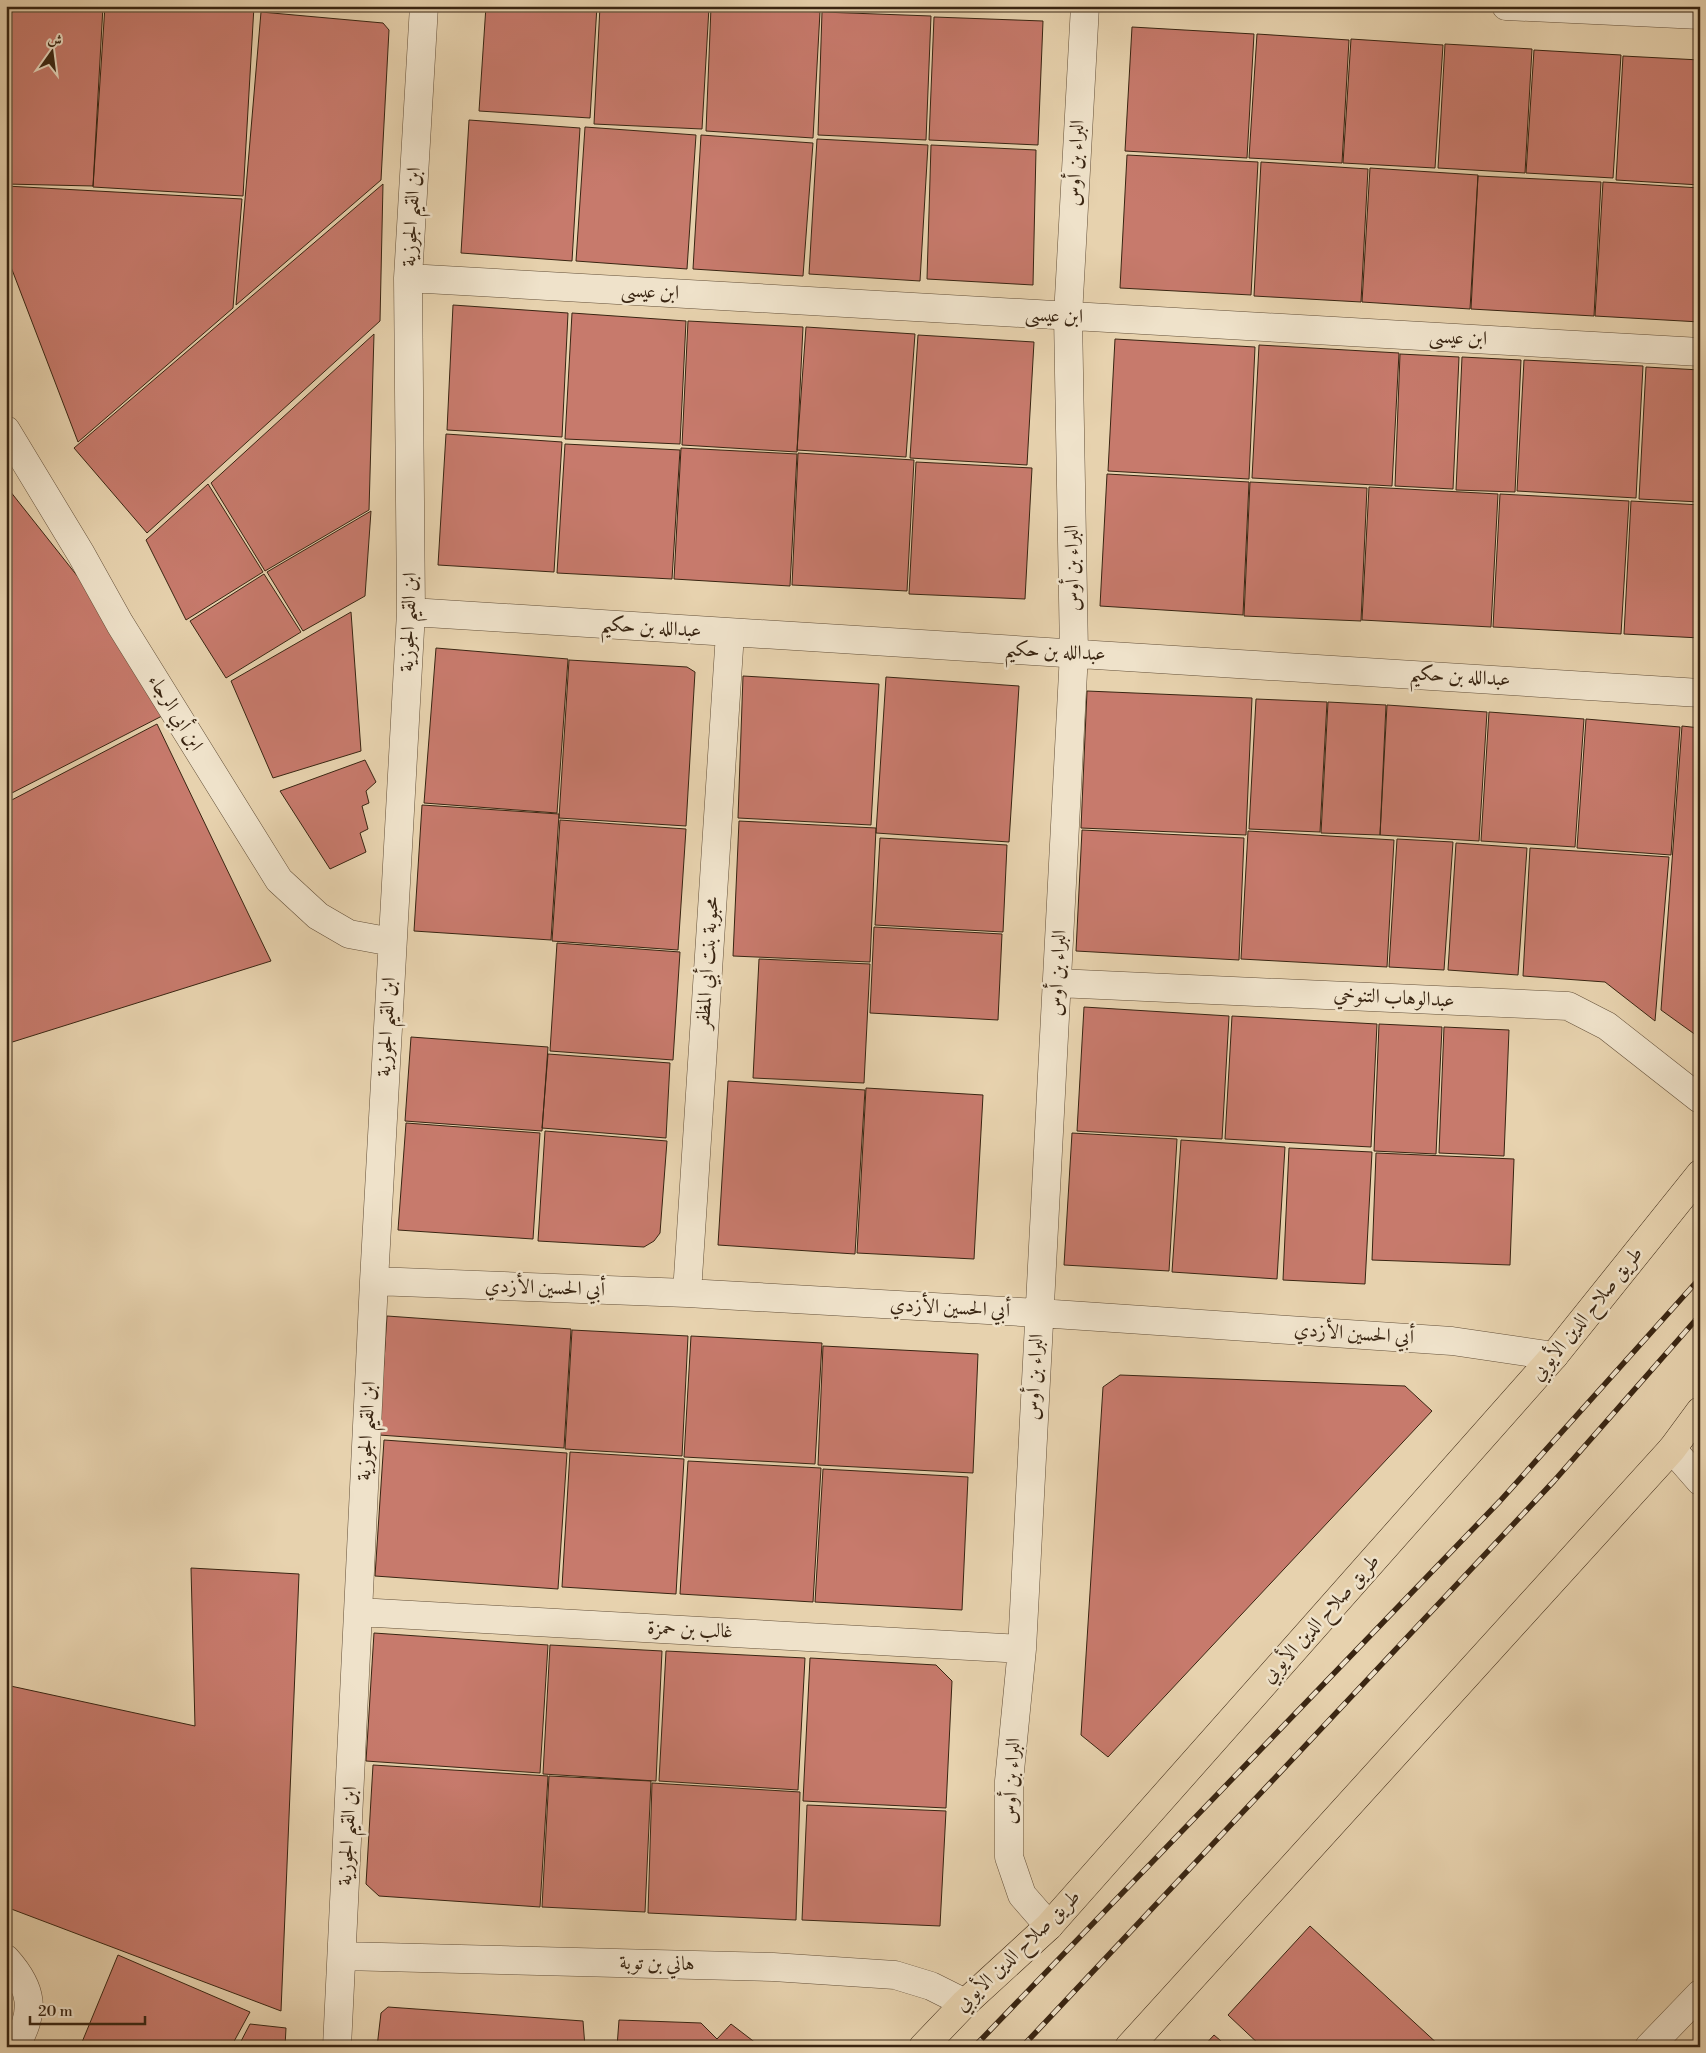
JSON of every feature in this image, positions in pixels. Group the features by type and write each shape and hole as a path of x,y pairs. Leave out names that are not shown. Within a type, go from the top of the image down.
{"main road":[{"name":"طريق صلاح الدين الأيوبي","path":"923,2047 965,2003 1049,1926 1554,1356 1700,1174"},
{"path":"1130,2047 1672,1449 1700,1412"}],"street":[{"name":"ابن القيم الجوزية","path":"337,2047 374,1281 411,612 408,278 424,6"},
{"name":"البراء بن أوس","path":"1049,1926 1022,1895 1010,1857 1009,1780 1022,1649 1074,653 1068,316 1084,6"},
{"path":"1506,6 1700,15"},
{"name":"ابن عيسى","path":"408,278 1700,352"},
{"name":"ابن أبي الرجاء","path":"6,430 81,554 120,624 279,880 318,916 349,934 392,942"},
{"name":"عبدالله بن حكيم","path":"411,612 1700,693"},
{"name":"محبوبة بنت أبي المظفر","path":"687,1293 730,632"},
{"name":"عبدالوهاب التنوخي","path":"1057,983 1568,1006 1607,1026 1700,1099"},
{"name":"أبي الحسين الأزدي","path":"374,1281 687,1293 1039,1313 1452,1341 1554,1356"},
{"path":"1672,1449 1700,1481"},
{"name":"غالب بن حمزة","path":"358,1612 1022,1649"},
{"name":"هاني بن توبة","path":"342,1956 773,1967 895,1975 931,1986 965,2003"},
{"path":"6,1959 20,1974 28,1994 29,2015 22,2035 15,2047"},
{"path":"1649,2047 1700,1994"}],"building":[{"path":"6,6 103,6 93,186 6,184"},
{"path":"105,6 254,6 243,196 93,187"},
{"path":"486,6 597,6 590,118 479,111"},
{"path":"600,6 709,7 702,129 594,124"},
{"path":"711,7 820,12 813,138 706,131"},
{"path":"261,12 383,23 389,30 381,180 236,305"},
{"path":"822,12 931,16 926,140 818,135"},
{"path":"934,17 1043,21 1038,145 929,140"},
{"path":"1132,27 1254,34 1247,158 1125,151"},
{"path":"1257,34 1349,40 1342,163 1249,158"},
{"path":"1351,39 1443,45 1435,168 1343,163"},
{"path":"1445,44 1532,49 1525,173 1438,168"},
{"path":"1534,50 1621,55 1613,178 1526,173"},
{"path":"1623,56 1700,60 1700,185 1616,180"},
{"path":"469,120 580,128 572,261 461,253"},
{"path":"585,127 696,135 687,269 576,261"},
{"path":"701,135 813,143 803,276 693,269"},
{"path":"817,139 928,145 920,281 809,274"},
{"path":"931,145 1036,150 1033,285 927,279"},
{"path":"1127,155 1258,162 1251,295 1120,288"},
{"path":"1261,162 1368,169 1361,302 1254,296"},
{"path":"1370,168 1478,175 1470,309 1362,302"},
{"path":"1478,176 1601,182 1594,316 1471,309"},
{"path":"1603,182 1700,188 1700,322 1595,316"},
{"path":"383,184 380,321 147,533 74,448"},
{"path":"6,186 242,199 233,308 78,442 6,254"},
{"path":"453,305 568,313 562,437 447,430"},
{"path":"572,313 686,321 680,444 565,439"},
{"path":"688,321 803,327 797,452 682,445"},
{"path":"806,327 915,334 906,457 797,450"},
{"path":"374,334 369,510 265,571 211,483"},
{"path":"918,335 1034,342 1027,465 910,458"},
{"path":"1115,339 1255,347 1249,479 1108,471"},
{"path":"1259,345 1399,353 1392,486 1252,478"},
{"path":"1400,354 1459,357 1453,489 1395,486"},
{"path":"1462,357 1521,360 1515,492 1456,490"},
{"path":"1524,360 1643,366 1636,498 1517,491"},
{"path":"1646,367 1700,370 1700,502 1639,499"},
{"path":"446,434 562,442 554,572 438,565"},
{"path":"565,444 680,450 672,579 557,573"},
{"path":"681,448 797,454 790,586 674,579"},
{"path":"798,453 914,460 907,591 792,585"},
{"path":"916,462 1032,468 1025,599 909,594"},
{"path":"1107,474 1249,482 1243,615 1100,606"},
{"path":"1250,482 1367,488 1361,621 1244,616"},
{"path":"208,484 263,572 186,620 146,540"},
{"path":"6,486 90,592 162,716 6,796"},
{"path":"1369,487 1498,494 1491,627 1362,620"},
{"path":"1500,494 1629,501 1621,634 1493,627"},
{"path":"1631,501 1700,505 1700,638 1624,634"},
{"path":"371,511 365,596 303,631 267,572"},
{"path":"264,574 301,632 226,678 190,621"},
{"path":"351,612 361,751 273,778 231,681"},
{"path":"436,648 568,659 557,813 424,803"},
{"path":"569,660 687,667 695,672 686,826 559,818"},
{"path":"743,676 879,684 871,825 738,818"},
{"path":"886,677 1019,686 1009,842 876,833"},
{"path":"1087,691 1252,698 1246,835 1081,828"},
{"path":"1256,699 1327,702 1320,832 1249,829"},
{"path":"1328,702 1386,705 1380,835 1321,833"},
{"path":"1387,705 1487,712 1479,841 1380,835"},
{"path":"1489,712 1584,719 1575,847 1481,841"},
{"path":"1586,719 1680,727 1671,855 1577,848"},
{"path":"157,724 271,961 6,1044 6,803"},
{"path":"1682,726 1700,728 1700,1038 1661,1010"},
{"path":"365,760 376,782 366,791 369,803 362,806 368,829 360,833 366,852 330,869 280,791"},
{"path":"422,805 559,814 551,940 414,931"},
{"path":"560,820 686,829 678,950 552,941"},
{"path":"739,821 876,828 870,962 733,956"},
{"path":"1082,830 1244,838 1239,960 1076,951"},
{"path":"1248,831 1394,840 1387,967 1241,959"},
{"path":"880,838 1007,845 1003,932 875,925"},
{"path":"1397,839 1453,842 1444,970 1389,967"},
{"path":"1456,843 1527,848 1518,975 1448,970"},
{"path":"1530,848 1669,857 1655,1021 1605,982 1523,976"},
{"path":"874,927 1002,934 998,1020 870,1013"},
{"path":"557,943 680,952 673,1060 550,1051"},
{"path":"759,959 870,964 864,1083 753,1078"},
{"path":"1084,1007 1229,1016 1222,1139 1077,1131"},
{"path":"1232,1016 1377,1024 1371,1147 1225,1139"},
{"path":"1379,1024 1442,1027 1436,1154 1374,1151"},
{"path":"1444,1027 1509,1030 1504,1156 1439,1153"},
{"path":"411,1037 548,1047 542,1131 405,1121"},
{"path":"548,1054 670,1063 666,1138 542,1128"},
{"path":"728,1081 865,1090 855,1254 718,1245"},
{"path":"866,1088 983,1095 974,1259 857,1253"},
{"path":"406,1123 540,1133 533,1239 398,1230"},
{"path":"545,1131 667,1141 660,1233 654,1241 644,1247 538,1241"},
{"path":"1072,1133 1177,1139 1169,1271 1064,1265"},
{"path":"1181,1140 1285,1147 1277,1279 1172,1272"},
{"path":"1289,1148 1372,1152 1365,1284 1283,1280"},
{"path":"1376,1153 1514,1159 1510,1265 1372,1260"},
{"path":"387,1316 571,1329 564,1448 379,1435"},
{"path":"572,1330 688,1336 682,1456 565,1449"},
{"path":"691,1336 822,1343 815,1464 684,1457"},
{"path":"823,1346 978,1354 973,1473 818,1465"},
{"path":"1120,1375 1405,1386 1432,1411 1108,1757 1081,1735 1103,1387"},
{"path":"384,1440 567,1453 558,1589 375,1576"},
{"path":"570,1452 684,1459 676,1594 562,1587"},
{"path":"688,1461 821,1468 813,1602 680,1594"},
{"path":"823,1469 968,1477 962,1610 815,1602"},
{"path":"191,1568 299,1574 281,2011 6,1907 6,1685 195,1726"},
{"path":"374,1633 548,1645 540,1773 366,1761"},
{"path":"550,1645 662,1651 656,1781 543,1774"},
{"path":"666,1651 805,1658 798,1790 659,1781"},
{"path":"810,1658 936,1665 952,1681 946,1808 803,1801"},
{"path":"373,1765 548,1776 540,1907 379,1896 366,1884"},
{"path":"549,1776 651,1781 645,1912 542,1907"},
{"path":"652,1783 800,1792 796,1920 648,1913"},
{"path":"807,1805 946,1811 940,1926 802,1920"},
{"path":"1310,1926 1441,2047 1262,2047 1228,2015"},
{"path":"118,1955 250,2012 231,2047 80,2047"},
{"path":"388,2007 583,2021 585,2047 377,2047 381,2013"},
{"path":"619,2020 701,2023 717,2039 731,2024 761,2047 617,2047"},
{"path":"250,2024 286,2028 285,2047 238,2047"},
{"path":"1214,2035 1228,2047 1203,2047"}],"railway":[{"path":"974,2047 1500,1501 1700,1278"},
{"path":"1022,2047 1554,1481 1700,1315"}]}
